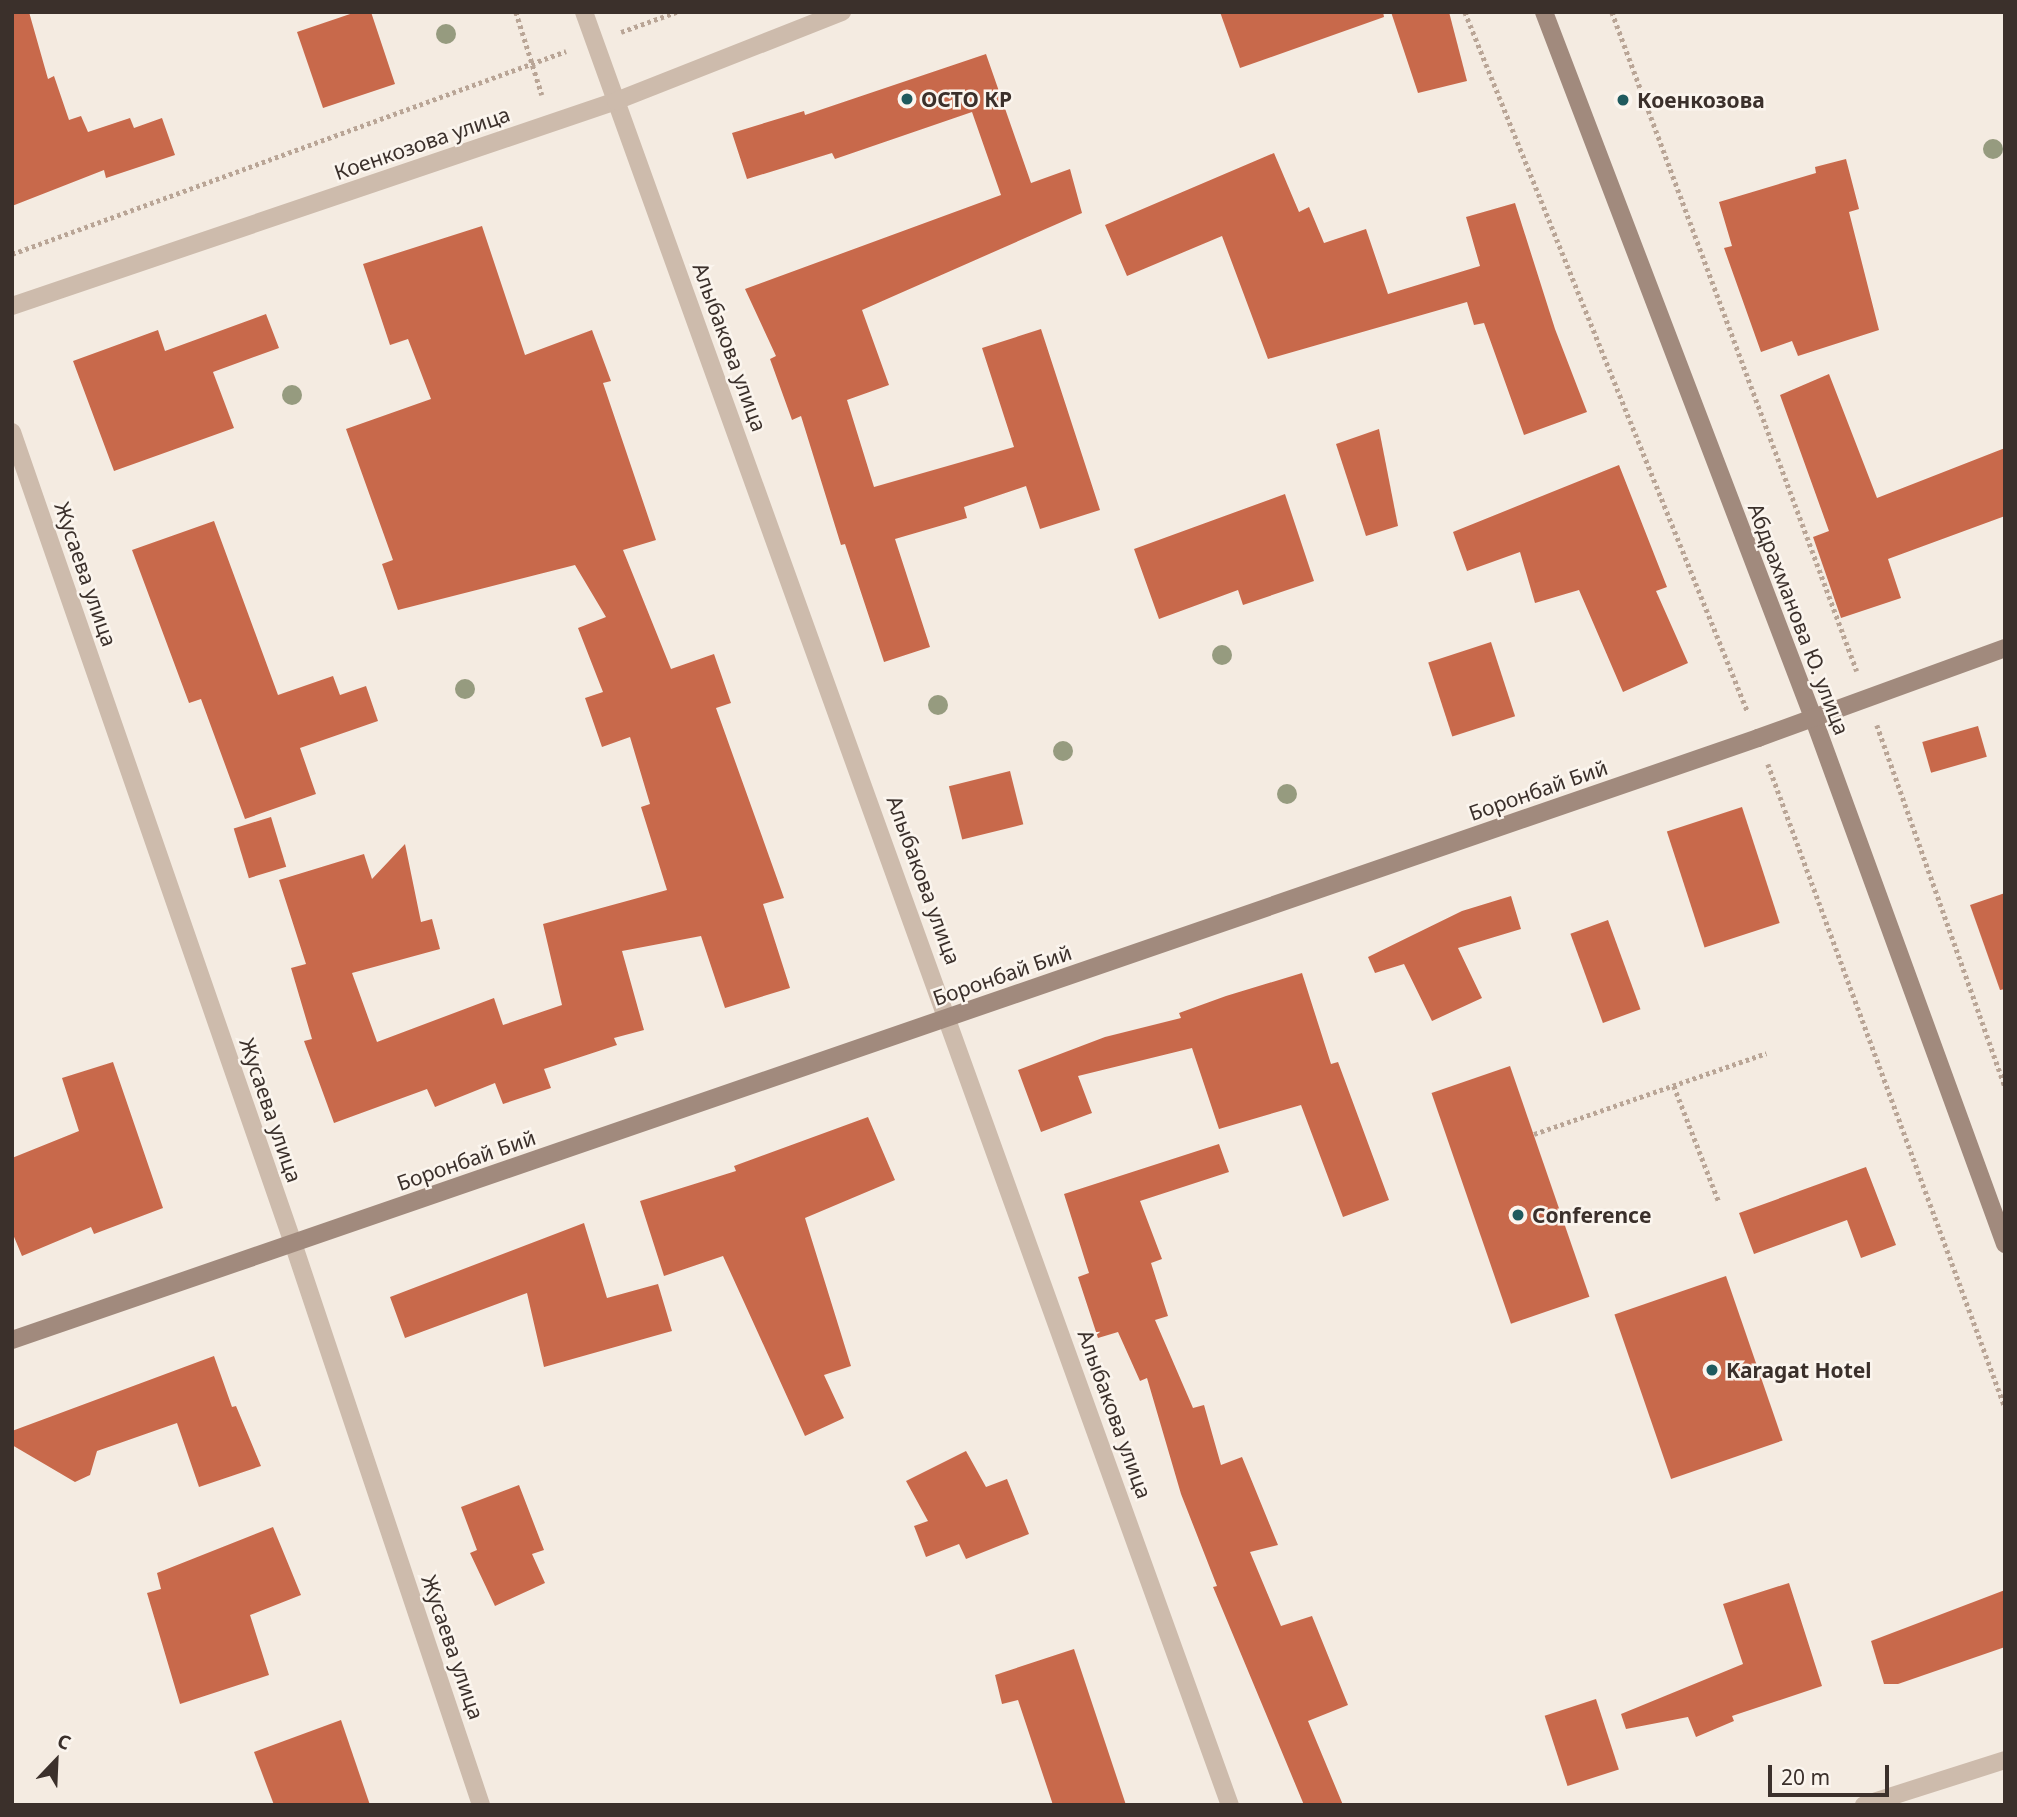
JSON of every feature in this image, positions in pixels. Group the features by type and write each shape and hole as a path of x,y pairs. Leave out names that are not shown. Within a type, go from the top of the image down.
{"street":[{"name":"Алыбакова улица","path":"584,12 949,1017 1230,1805"},
{"name":"Коенкозова улица","path":"12,306 616,101 842,12"},
{"name":"Абдрахманова Ю. улица","path":"1544,12 1813,717 2005,1244"},
{"name":"Жусаева улица","path":"12,432 293,1243 481,1805"},
{"name":"Боронбай Бий","path":"12,1340 1758,738 2005,648"},
{"path":"1864,1805 2005,1760"}],"path":[{"path":"516,12 552,123"},
{"path":"12,254 676,12"},
{"path":"1465,12 1758,738 2005,1407"},
{"path":"1612,12 1868,699 2005,1086"},
{"path":"1534,1134 1766,1053"},
{"path":"1674,1086 1719,1202"}],"building":[{"path":"12,12 29,12 48,79 54,76 69,120 81,116 88,132 130,118 134,128 162,118 175,155 106,178 104,170 12,206"},
{"path":"356,12 371,12 395,84 323,108 297,32"},
{"path":"1220,12 1383,12 1384,17 1240,68"},
{"path":"1391,12 1449,12 1467,81 1418,93"},
{"path":"986,54 1031,183 1070,169 1082,213 862,310 889,385 847,400 874,487 1014,447 982,348 1041,329 1100,510 1040,529 1026,486 964,507 967,518 895,539 930,647 884,662 845,544 841,545 801,416 792,420 770,359 776,356 745,289 1001,195 972,112 835,159 832,153 747,179 732,133 804,111 805,115"},
{"path":"1274,153 1299,212 1309,207 1324,243 1366,229 1388,294 1480,266 1466,217 1515,203 1555,329 1587,412 1524,435 1484,323 1474,325 1467,302 1268,359 1222,236 1127,276 1105,225"},
{"path":"1846,159 1859,209 1849,212 1879,330 1798,356 1792,341 1761,352 1724,248 1732,246 1719,202 1816,173 1815,167"},
{"path":"482,226 525,355 592,330 611,381 603,383 656,540 623,550 671,669 714,654 731,703 716,708 784,898 763,904 790,988 725,1008 701,936 622,951 644,1030 614,1038 617,1045 544,1069 551,1088 503,1104 495,1083 435,1107 427,1089 334,1123 304,1041 312,1039 291,968 306,964 279,880 364,854 372,879 405,844 421,922 432,919 440,949 352,973 377,1042 494,998 503,1025 562,1005 543,924 667,890 641,807 650,804 630,737 602,747 585,698 603,692 578,628 606,617 575,565 398,610 382,564 393,560 346,429 431,399 408,339 390,345 363,264"},
{"path":"266,314 279,348 213,372 234,428 114,471 73,361 158,330 165,351"},
{"path":"1829,374 1877,498 2005,448 2005,516 1888,559 1901,598 1841,618 1813,537 1829,531 1780,395"},
{"path":"1379,429 1398,526 1366,536 1336,444"},
{"path":"1619,465 1667,587 1656,591 1688,663 1623,692 1579,590 1535,603 1520,552 1467,571 1453,532"},
{"path":"1285,494 1314,581 1243,605 1238,590 1159,619 1134,549"},
{"path":"214,521 278,695 333,676 340,695 366,686 378,721 300,748 316,794 245,819 201,699 189,703 132,550"},
{"path":"1491,642 1515,716 1452,737 1428,662"},
{"path":"1978,726 1987,757 1931,773 1922,742"},
{"path":"1010,771 1023,824 962,840 949,786"},
{"path":"1742,807 1780,923 1705,947 1667,831"},
{"path":"271,817 286,867 249,878 234,828"},
{"path":"2005,893 2005,989 2000,990 1970,905"},
{"path":"1511,896 1521,929 1458,948 1482,998 1432,1021 1404,964 1375,973 1368,957 1462,911"},
{"path":"1608,920 1640,1009 1603,1023 1570,934"},
{"path":"1302,973 1331,1064 1338,1062 1389,1200 1343,1217 1301,1105 1219,1129 1192,1048 1078,1076 1092,1113 1041,1132 1018,1070 1105,1037 1181,1018 1179,1013"},
{"path":"113,1062 163,1208 94,1234 91,1227 22,1256 12,1232 12,1158 79,1131 62,1078"},
{"name":"Conference","path":"1510,1066 1589,1297 1511,1324 1432,1093"},
{"path":"868,1117 895,1180 805,1218 851,1366 824,1375 844,1418 805,1436 723,1256 664,1276 640,1201 736,1171 734,1166"},
{"path":"1219,1144 1229,1172 1140,1201 1162,1259 1151,1263 1168,1316 1155,1320 1193,1408 1204,1405 1221,1465 1242,1457 1278,1545 1250,1552 1281,1626 1312,1616 1348,1705 1308,1721 1343,1805 1304,1805 1213,1587 1217,1586 1181,1494 1147,1378 1140,1381 1118,1332 1098,1338 1078,1277 1089,1273 1064,1194"},
{"path":"1866,1167 1896,1245 1861,1258 1847,1220 1754,1254 1739,1213"},
{"path":"584,1223 607,1298 658,1284 672,1331 544,1367 527,1293 405,1338 390,1297"},
{"path":"1726,1276 1783,1441 1671,1479 1614,1314"},
{"path":"214,1356 232,1407 236,1406 261,1466 199,1487 177,1423 97,1451 90,1475 75,1482 12,1445 12,1431"},
{"path":"966,1451 986,1487 1007,1479 1029,1534 966,1559 959,1544 926,1557 914,1526 928,1521 906,1481"},
{"path":"519,1485 544,1550 532,1554 545,1583 495,1606 470,1553 477,1550 461,1507"},
{"path":"273,1527 301,1595 250,1615 269,1675 180,1704 147,1593 161,1589 157,1573"},
{"path":"1789,1583 1822,1686 1732,1716 1734,1721 1696,1737 1688,1717 1626,1729 1621,1714 1743,1664 1723,1604"},
{"path":"2005,1590 2005,1647 1898,1684 1884,1684 1871,1641"},
{"path":"1074,1649 1126,1805 1053,1805 1018,1700 1002,1704 995,1675"},
{"path":"1596,1699 1619,1769 1568,1786 1545,1716"},
{"path":"341,1720 370,1805 274,1805 254,1752"}],"place":[{"name":"ОСТО КР","path":"907,99"},
{"name":"Коенкозова","path":"1623,100"},
{"name":"Conference","path":"1518,1215"},
{"name":"Karagat Hotel","path":"1712,1370"}]}
